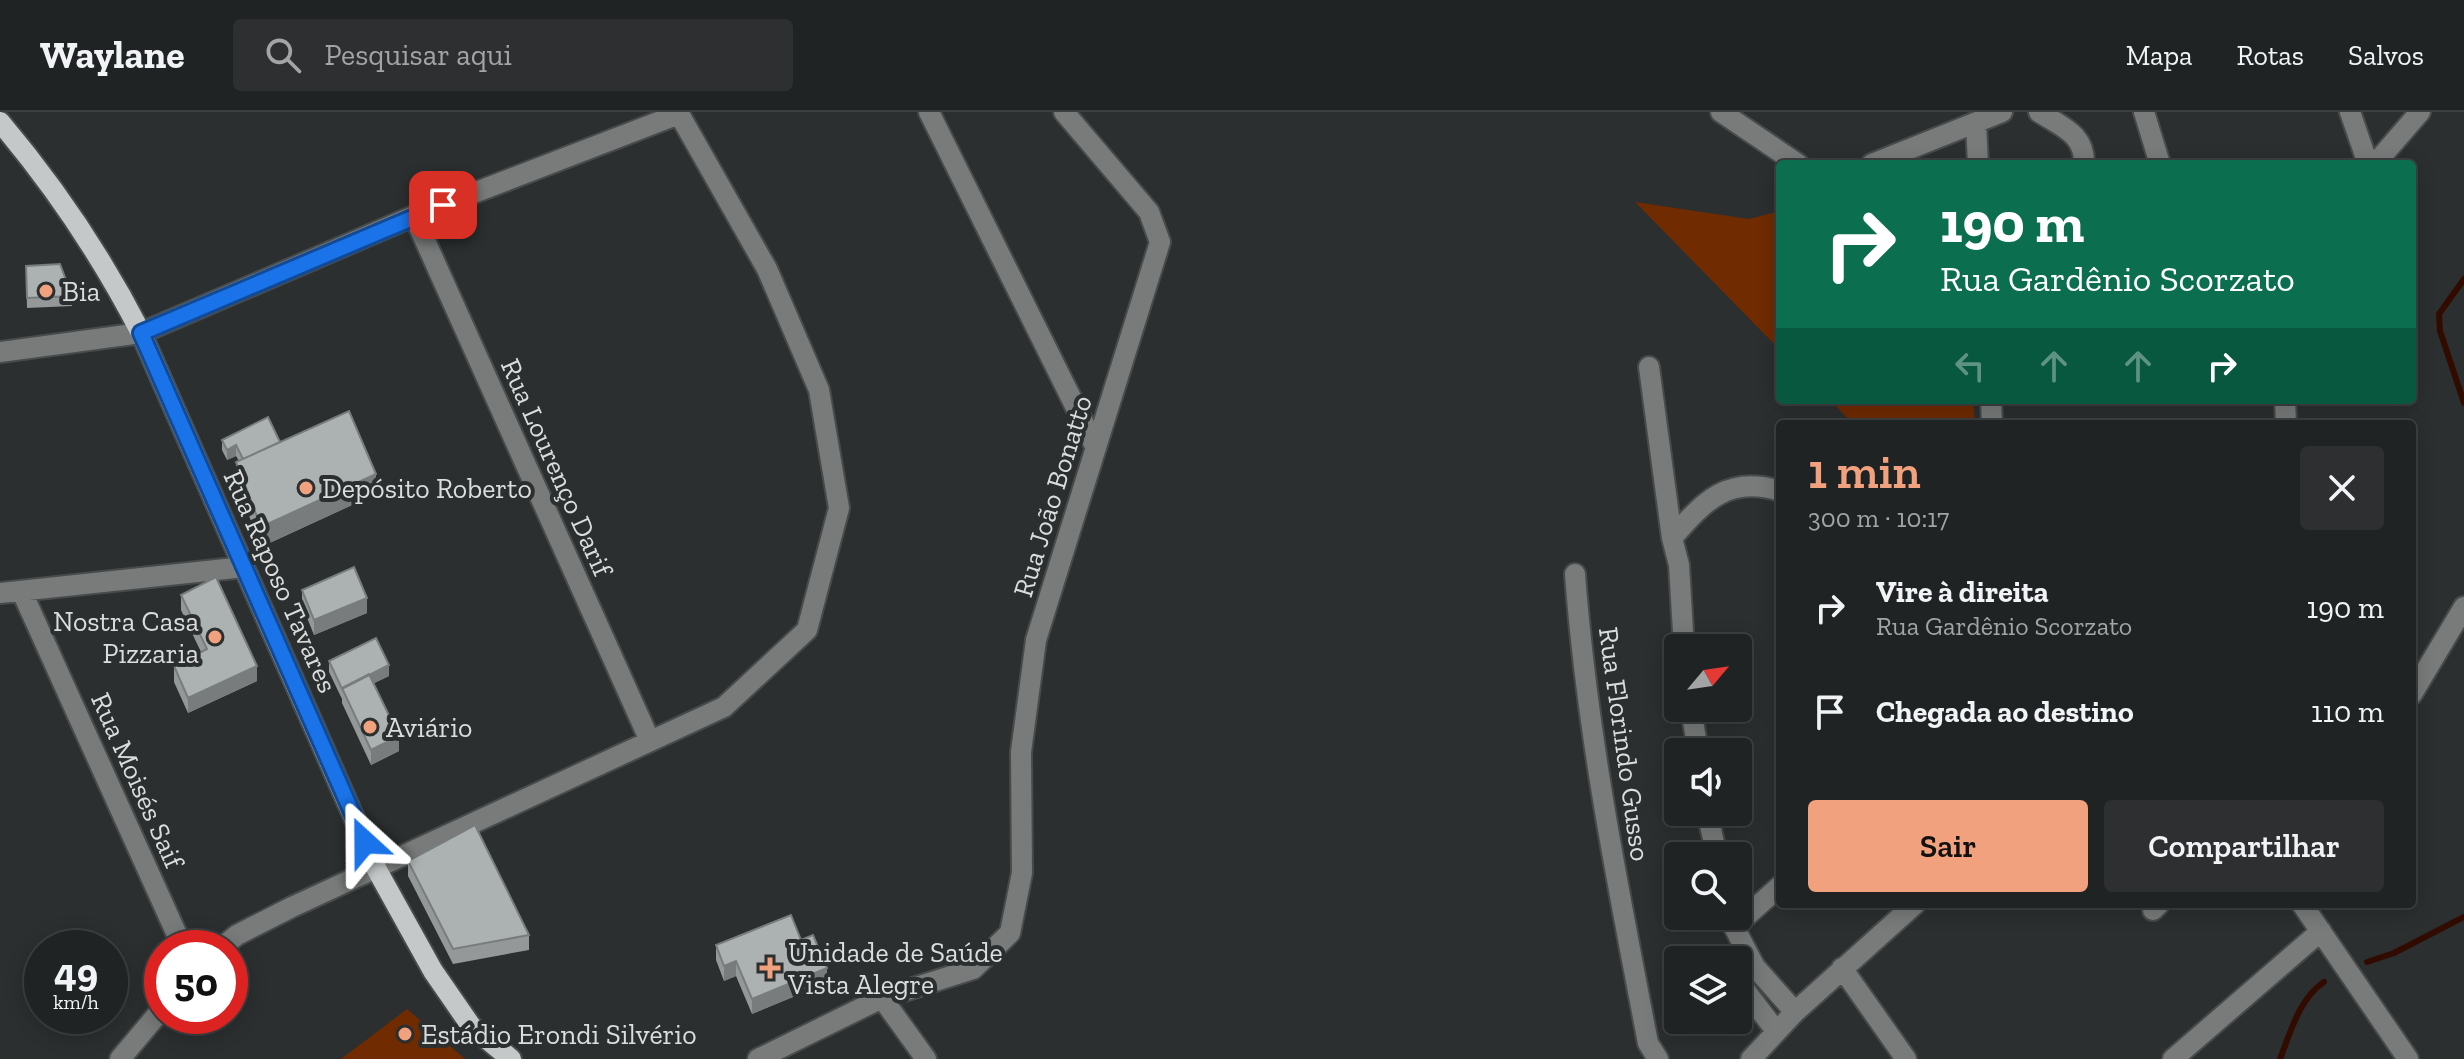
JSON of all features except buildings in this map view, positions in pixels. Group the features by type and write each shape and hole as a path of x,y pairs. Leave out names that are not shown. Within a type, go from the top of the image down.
{"main road":[{"name":"Rua Raposo Tavares","path":"0,122 78,223 113,278 141,333 377,870 433,971 471,1026 511,1059"}],"street":[{"path":"929,112 1096,448"},
{"name":"Rua João Bonatto","path":"882,998 973,969 1010,933 1022,873 1021,752 1036,640 1160,242 1149,212 1064,112"},
{"path":"1721,112 1792,160"},
{"path":"1882,160 2002,112"},
{"path":"2039,112 2078,139 2084,160"},
{"path":"2144,112 2159,160"},
{"path":"2350,112 2367,160"},
{"path":"2378,160 2420,112"},
{"path":"0,352 141,333 414,216 678,113 767,269 819,390 839,508 807,630 724,707 247,930"},
{"path":"1976,124 1978,160"},
{"name":"Rua Lourenço Darif","path":"414,216 650,741"},
{"path":"1649,367 1672,538 1679,565 1683,634"},
{"path":"1672,538 1698,507 1714,496 1733,488 1754,486 1776,490"},
{"path":"0,593 244,567"},
{"name":"Rua Florindo Gusso","path":"1575,574 1586,695 1602,806 1648,1043 1658,1059"},
{"name":"Rua Moisés Saif","path":"22,592 175,930"},
{"path":"2416,687 2464,607"},
{"path":"1752,906 1776,889"},
{"path":"1751,1059 1795,1012 1910,908"},
{"path":"2305,908 2408,1059"},
{"path":"1736,930 1755,967 1795,1012"},
{"path":"2173,1059 2321,931"},
{"path":"1842,968 1906,1059"},
{"path":"758,1059 882,998 926,1059"},
{"path":"1752,999 1776,1031"},
{"path":"120,1059 144,1030"}],"shaded area":[{"path":"1635,202 1749,219 1776,212 1776,346"},
{"path":"1834,404 1973,404 1975,420 1849,420"},
{"name":"Estádio Erondi Silvério","path":"407,1009 465,1059 341,1059"}],"waterway":[{"path":"2464,279 2439,314 2440,331 2464,403"},
{"path":"2367,962 2394,953 2464,917"},
{"path":"2280,1059 2302,1006 2324,982"}],"place":[{"name":"Bia","path":"46,291"},
{"name":"Depósito Roberto","path":"306,488"},
{"name":"Nostra Casa Pizzaria","path":"215,637"},
{"name":"Aviário","path":"370,727"},
{"name":"Unidade de Saúde Vista Alegre","path":"770,968"},
{"name":"Estádio Erondi Silvério","path":"405,1034"}],"route":[{"path":"365,842 141,333 443,205"}]}
